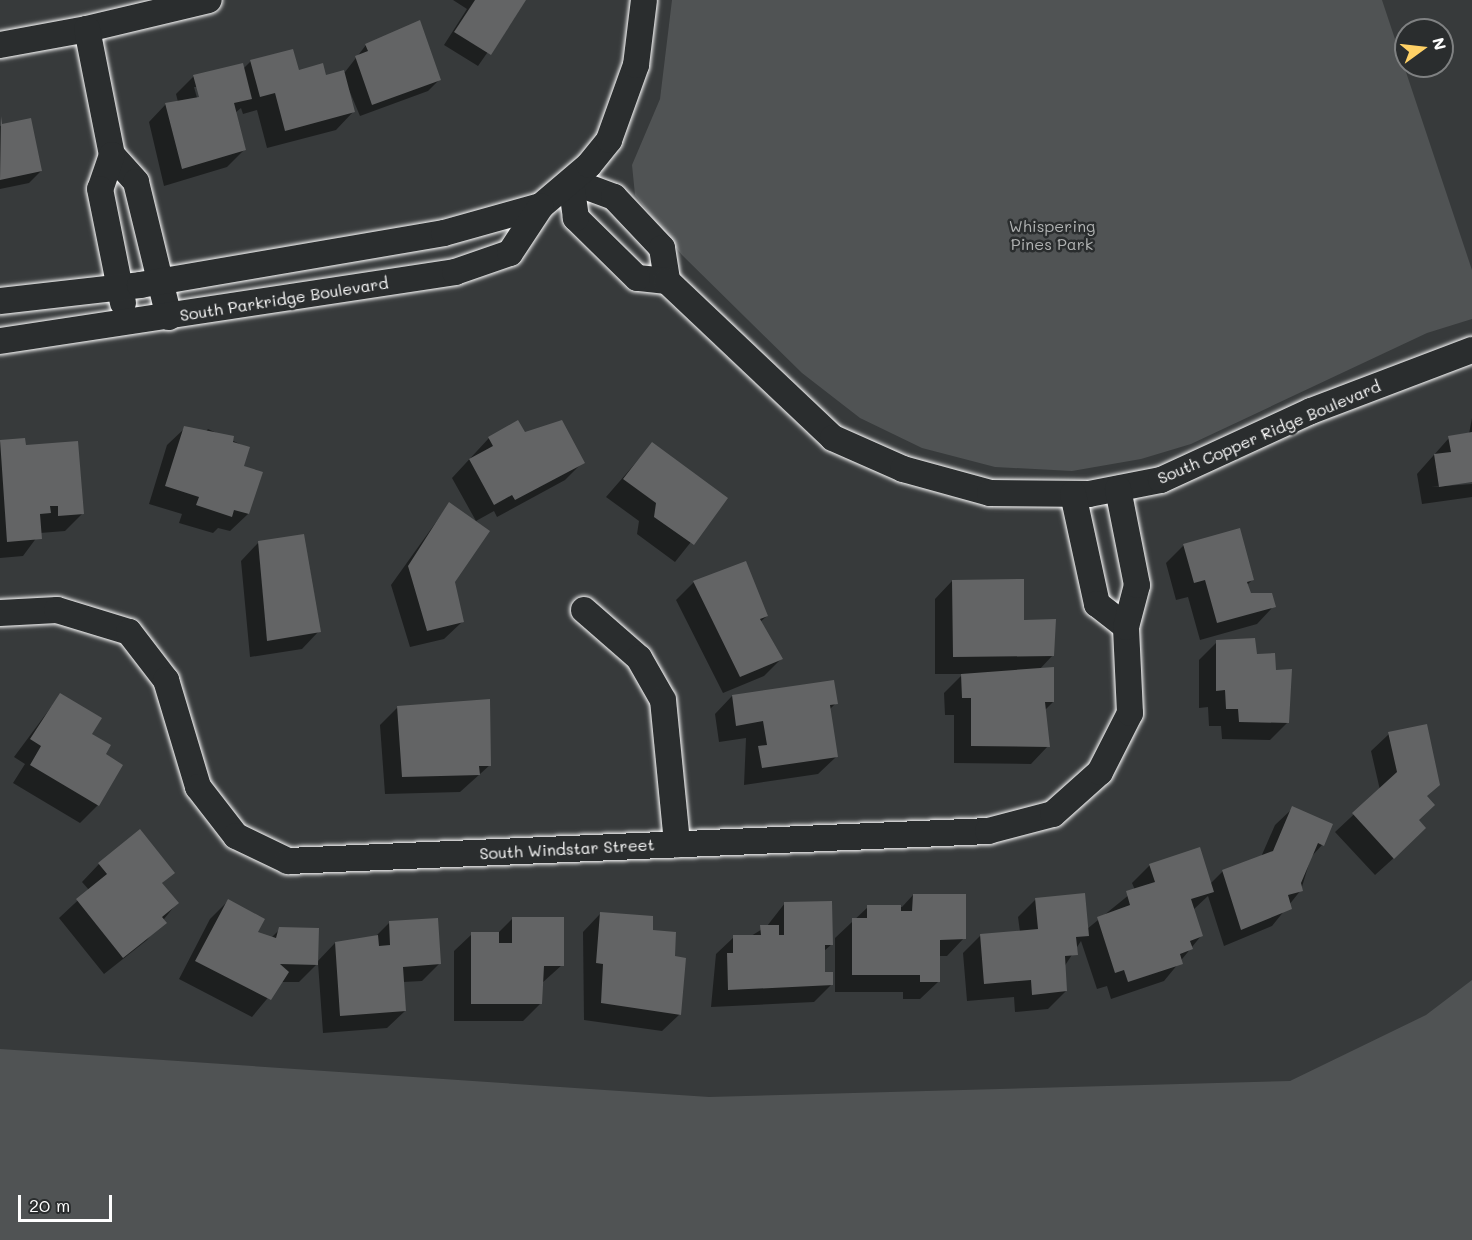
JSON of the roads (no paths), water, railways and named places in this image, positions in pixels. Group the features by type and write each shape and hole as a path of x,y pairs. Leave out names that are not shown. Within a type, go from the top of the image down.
{"street":[{"path":"0,45 87,29 209,0"},
{"name":"South Parkridge Boulevard","path":"0,341 455,272 510,253 541,206 571,181 609,140 636,65 644,0"},
{"path":"87,29 112,155 136,182 169,317"},
{"path":"112,155 100,189 127,323"},
{"path":"571,181 622,206 662,248 667,281 637,278 576,218 571,181"},
{"name":"South Parkridge Boulevard","path":"0,301 120,287 444,233 541,206"},
{"name":"South Copper Ridge Boulevard","path":"667,281 832,438 903,469 990,493 1073,494 1118,489 1161,480 1311,411 1472,350"},
{"name":"South Windstar Street","path":"0,614 57,610 129,632 166,680 198,787 236,836 288,861 988,831 1053,814 1100,772 1130,713 1126,627 1137,585 1118,489"},
{"path":"1073,494 1097,604 1126,627"},
{"path":"584,610 639,658 663,700 677,844"}],"park label":[{"name":"Whispering Pines Park","path":"1052,235"}]}
